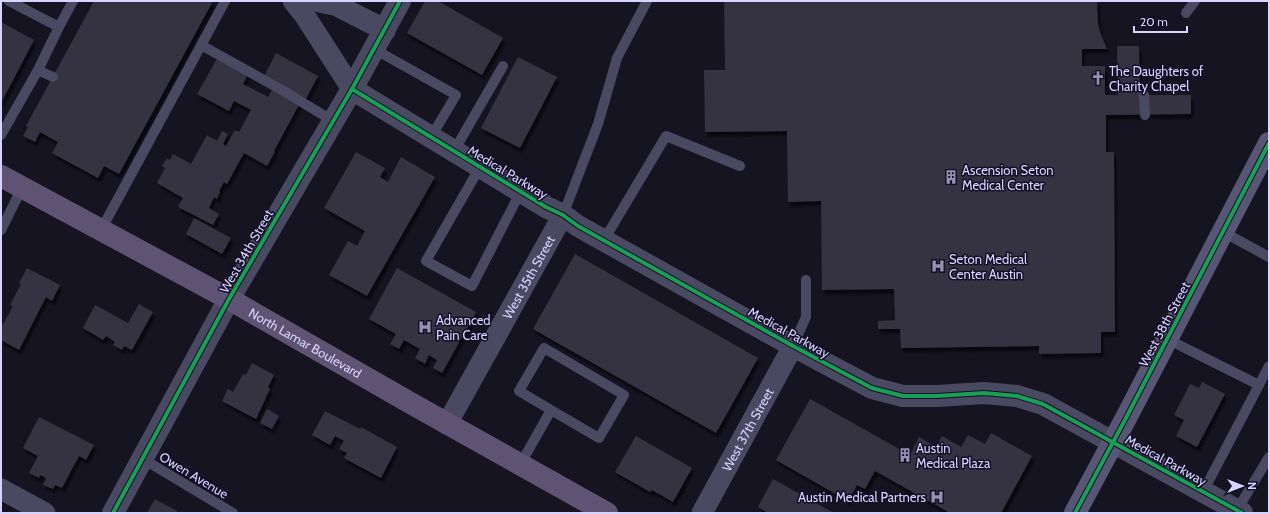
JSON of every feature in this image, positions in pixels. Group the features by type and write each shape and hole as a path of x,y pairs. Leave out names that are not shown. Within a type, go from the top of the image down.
{"main road":[{"name":"West 38th Street","path":"1075,513 1269,143"},
{"name":"North Lamar Boulevard","path":"1,176 229,298 447,424 607,513"}],"street":[{"path":"293,1 306,16 352,89"},
{"path":"317,1 336,5 385,30"},
{"name":"West 34th Street","path":"113,513 229,298 352,89 400,1"},
{"name":"Medical Parkway","path":"352,89 563,215 578,226 793,346 872,388 903,396 937,396 984,393 1017,396 1043,404 1240,512"},
{"name":"West 35th Street","path":"447,424 563,215"},
{"name":"West 37th Street","path":"702,513 793,346"},
{"path":"1,489 45,513"}],"lane":[{"path":"9,1 59,27"},
{"path":"1,135 38,70 73,1"},
{"path":"101,230 225,1"},
{"path":"563,215 598,124 617,58 646,1"},
{"path":"1186,13 1195,1"},
{"path":"201,45 282,90 333,121"},
{"path":"374,49 456,95 431,137"},
{"path":"454,151 503,66"},
{"path":"38,70 53,77"},
{"path":"1144,95 1144,115"},
{"path":"604,240 666,136 740,166"},
{"path":"480,166 426,261 472,286 521,191"},
{"path":"1,230 22,188"},
{"path":"1223,232 1269,257"},
{"path":"793,346 806,317 806,280"},
{"path":"1167,339 1259,385"},
{"path":"544,348 624,395 599,438 552,410 519,391 544,348"},
{"path":"1203,492 1269,366"},
{"path":"520,465 552,410"},
{"path":"1240,512 1269,457"},
{"name":"Owen Avenue","path":"143,459 233,513"}],"building":[{"path":"94,1 213,1 119,174 104,166 98,178 52,153 58,142 40,132 35,142 23,136 28,127 26,126"},
{"path":"425,1 438,1 503,38 482,75 407,33"},
{"name":"Ascension Seton Medical Center","path":"724,1 1097,1 1098,24 1107,49 1082,49 1082,66 1105,66 1105,95 1118,95 1117,46 1139,46 1140,95 1191,95 1191,114 1106,115 1106,152 1114,152 1115,332 1101,332 1101,353 1039,354 1039,346 901,348 900,329 878,329 878,321 895,320 894,289 822,290 821,201 788,202 787,131 705,132 704,70 725,70"},
{"path":"1,22 34,40 1,103"},
{"path":"276,53 318,76 305,101 263,78"},
{"path":"218,57 248,74 243,84 268,97 273,88 300,103 267,166 244,153 227,184 224,182 217,199 214,197 209,208 219,214 213,225 178,207 183,198 157,183 165,168 162,166 167,158 170,160 173,154 191,164 207,135 217,141 222,131 228,134 223,144 226,146 235,130 239,132 251,110 234,101 229,111 197,94"},
{"path":"518,57 557,77 520,148 481,128"},
{"path":"356,152 385,168 380,177 388,182 401,157 435,177 367,296 329,275 348,241 357,246 365,231 324,208"},
{"path":"194,218 231,238 222,254 186,234"},
{"path":"575,254 758,358 716,433 533,329"},
{"path":"27,268 60,285 52,301 46,297 19,350 1,340 1,328 13,306 10,305 21,284 19,283"},
{"name":"Advanced Pain Care","path":"397,268 476,312 442,373 433,368 437,360 429,355 425,364 415,358 420,349 404,340 399,349 390,344 396,334 369,319"},
{"path":"139,304 153,312 132,350 124,346 122,350 113,345 115,342 106,336 103,340 83,328 95,305 128,323"},
{"path":"252,363 274,375 268,387 270,389 256,419 222,401 228,389 233,392 243,374 246,375"},
{"path":"1202,382 1225,394 1197,447 1176,436 1184,420 1174,415 1190,384 1199,388"},
{"name":"Austin Medical Plaza","path":"810,399 910,455 919,437 936,447 942,436 961,447 968,435 985,444 991,433 1032,456 1001,513 950,513 875,471 865,489 857,485 848,501 776,460"},
{"path":"267,409 279,416 272,429 260,423"},
{"path":"325,411 360,429 361,427 397,447 381,478 344,458 347,453 339,449 344,441 335,436 330,445 312,435"},
{"path":"39,417 94,445 86,460 79,456 62,488 55,485 53,489 43,485 46,478 40,475 39,478 29,473 38,456 23,448"},
{"path":"636,436 692,468 673,502 652,490 650,492 615,472"},
{"path":"773,479 834,513 768,513 758,507"},
{"path":"155,499 177,511 176,513 147,513"}],"cycle path":[{"path":"113,513 229,299 352,89 400,1"},
{"path":"352,89 546,207 563,215 578,226 793,346 872,388 903,396 937,396 984,393 1017,396 1043,404 1242,513"},
{"path":"1075,513 1269,143"}],"place":[{"name":"The Daughters of Charity Chapel","path":"1098,78"},
{"name":"Ascension Seton Medical Center","path":"951,177"},
{"name":"Seton Medical Center Austin","path":"938,266"},
{"name":"Advanced Pain Care","path":"425,327"},
{"name":"Austin Medical Plaza","path":"905,455"},
{"name":"Austin Medical Partners","path":"937,497"}]}
